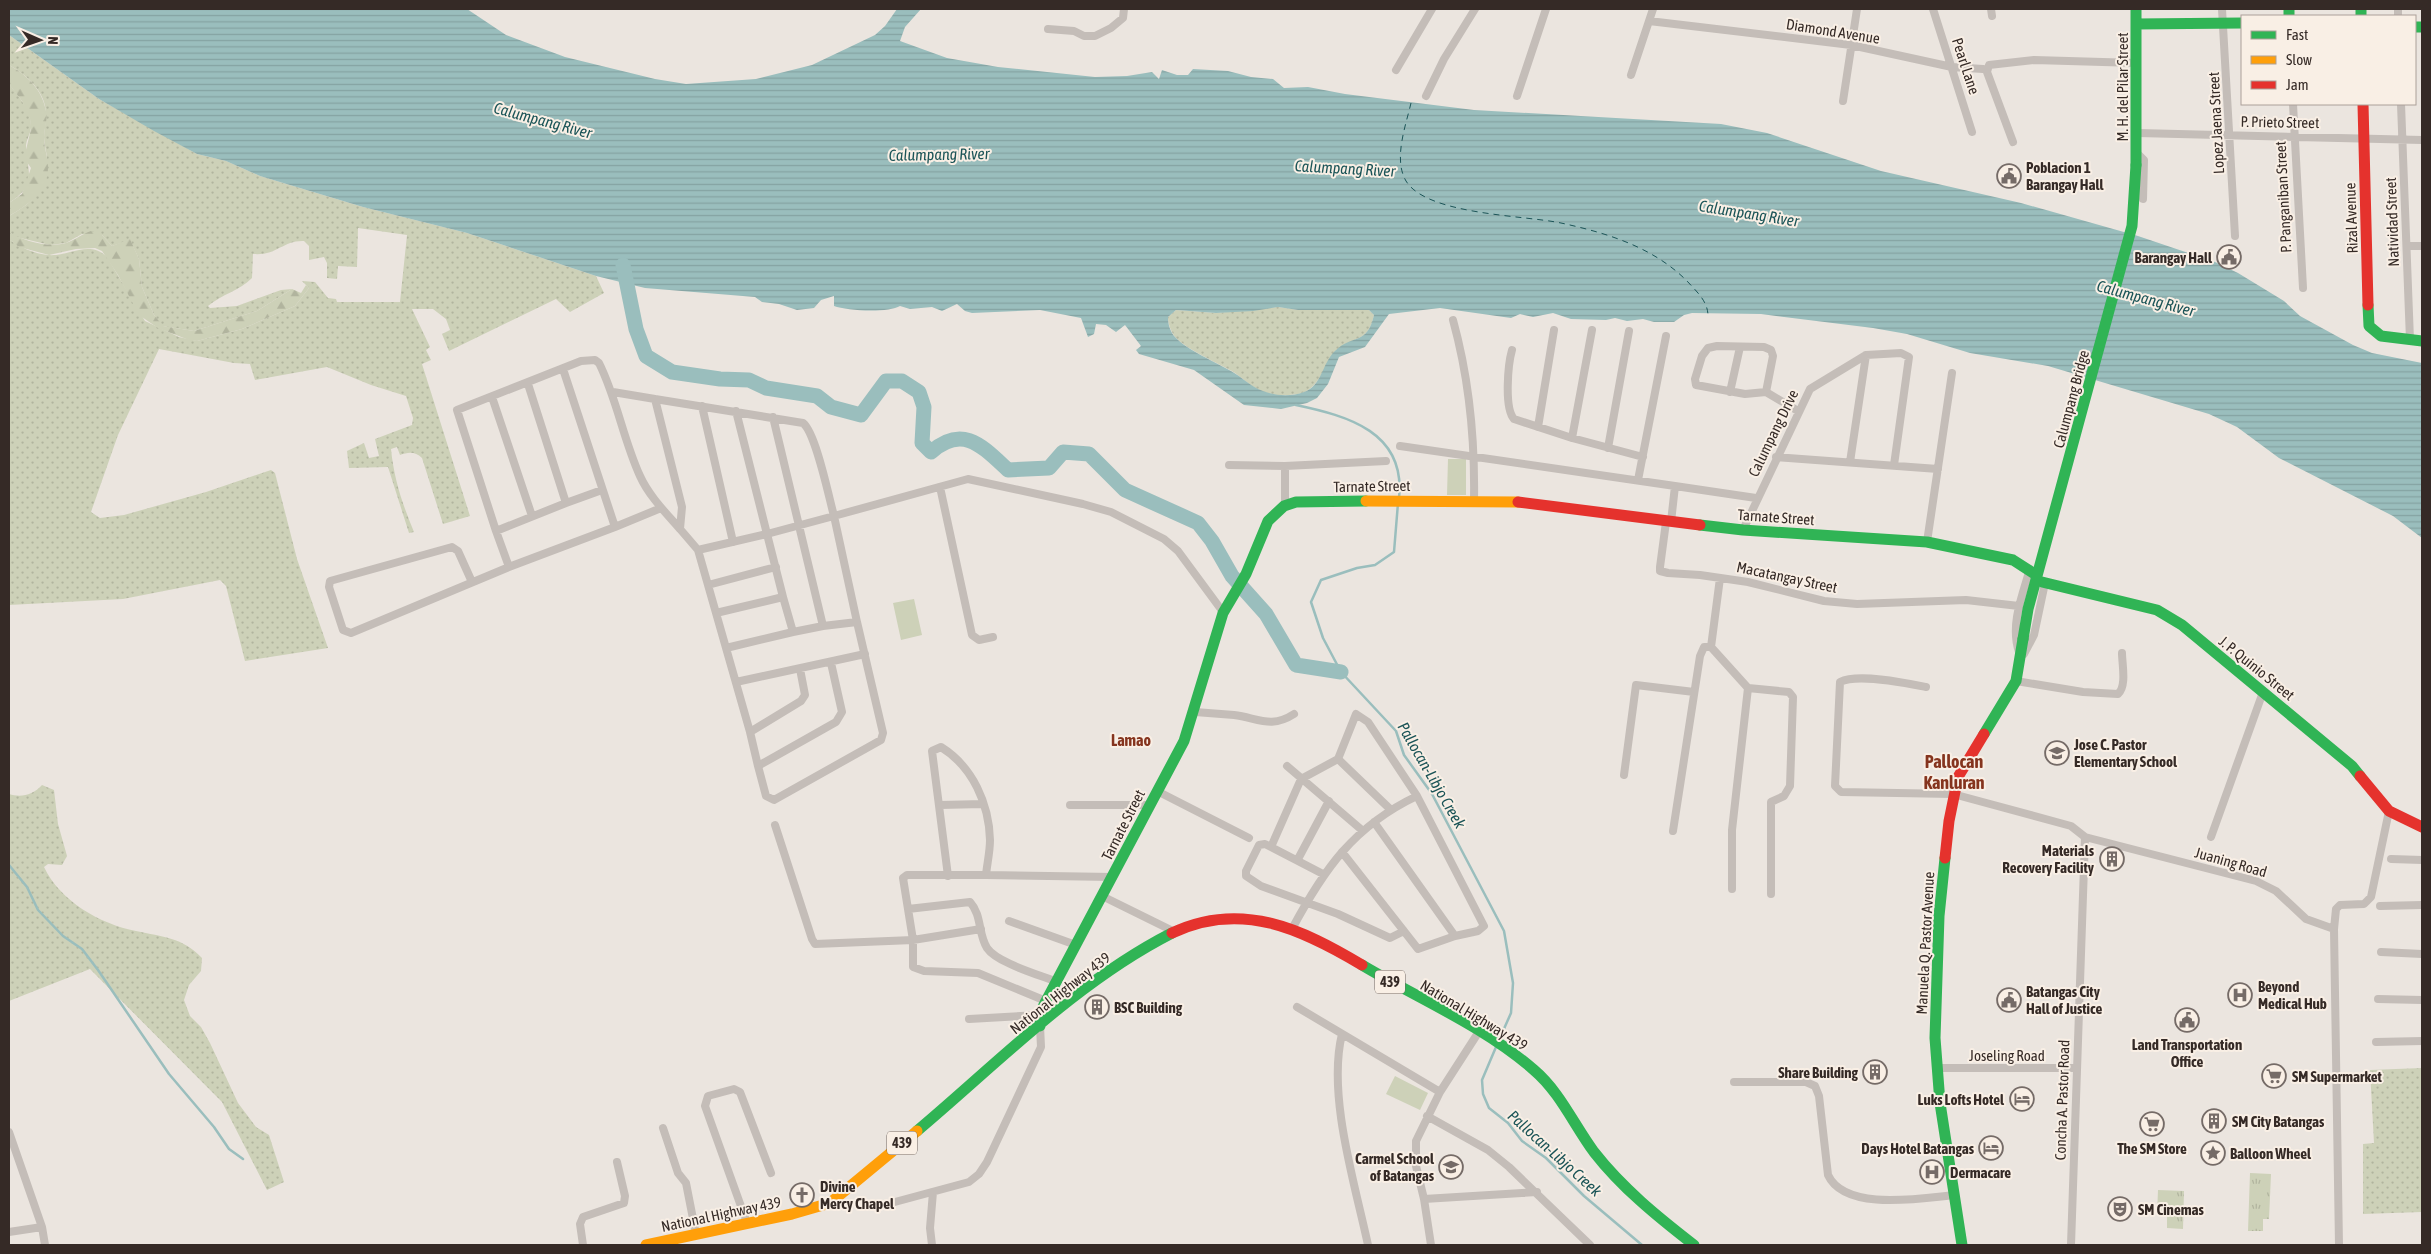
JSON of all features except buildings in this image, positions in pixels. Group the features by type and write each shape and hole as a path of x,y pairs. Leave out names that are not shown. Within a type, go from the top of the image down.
{"main road":[{"name":"M. H. del Pilar Street","path":"2136,9 2138,133 2136,165"},
{"path":"2136,24 2241,23"},
{"name":"Rizal Avenue","path":"2363,105 2368,322 2372,331 2381,336 2410,340"},
{"name":"Calumpang Bridge","path":"2023,639 2028,609 2132,226 2136,165"},
{"path":"2410,340 2422,341"},
{"name":"Tarnate Street","path":"1040,1020 1046,1001 1184,741 1195,712 1223,612 1246,573 1260,533 1271,518 1285,505 1302,502 1384,500 1519,502 1743,530 1927,542 1987,553 2013,560 2031,571"},
{"name":"J. P. Quinio Street","path":"2044,583 2157,610 2182,625 2352,766 2389,811 2422,827"},
{"name":"Manuela Q. Pastor Avenue","path":"1962,1245 1936,1068 1935,1025 1938,933 1953,794 1968,757 2016,681 2022,658 2023,639"},
{"name":"National Highway 439","path":"646,1245 660,1244 830,1203 1040,1020 1119,964 1175,932 1215,919 1237,918 1258,920 1292,929 1366,968 1510,1054 1548,1083 1593,1151 1623,1186 1637,1200 1694,1245"}],"street":[{"path":"1048,29 1074,31 1084,36 1095,36 1111,28 1123,18 1124,9"},
{"path":"1426,96 1444,59 1476,9"},
{"path":"1517,96 1546,9"},
{"path":"1632,76 1653,9"},
{"path":"1843,101 1857,9"},
{"name":"Pearl Lane","path":"1933,9 1972,132"},
{"name":"Lopez Jaena Street","path":"2222,9 2236,236"},
{"path":"1396,70 1428,10"},
{"name":"Diamond Avenue","path":"1649,21 1851,45 1952,67 1983,69"},
{"path":"2014,142 1987,72 1989,65 2034,60 2137,63"},
{"name":"P. Panganiban Street","path":"2293,105 2304,288"},
{"name":"Natividad Street","path":"2401,105 2410,340"},
{"name":"P. Prieto Street","path":"2138,133 2422,140"},
{"path":"2137,153 2144,160 2143,199"},
{"path":"2407,246 2422,246"},
{"path":"1453,320 1462,353 1475,456 1474,500"},
{"path":"1538,427 1554,330"},
{"path":"1572,438 1592,330"},
{"path":"1608,448 1629,331"},
{"path":"1638,480 1666,336"},
{"path":"1766,392 1773,356 1771,350 1764,347 1717,346 1708,348 1702,356 1695,379 1696,385 1700,388 1745,394 1766,392 1798,410"},
{"path":"1730,392 1740,347"},
{"path":"1512,350 1508,375 1511,416 1517,421 1643,457"},
{"name":"Calumpang Drive","path":"1743,530 1756,498 1810,389 1815,384 1866,355 1905,354 1910,363 1894,465"},
{"path":"1850,462 1866,355"},
{"path":"510,567 496,531 457,410 528,384 582,361 594,360 599,363 613,392 640,475 661,508 698,550 750,732 766,796 774,800 881,740 883,733 834,516 808,427 803,423 774,417 613,392"},
{"path":"563,369 615,527"},
{"path":"1927,542 1952,374"},
{"path":"528,384 566,503"},
{"path":"492,397 532,516"},
{"path":"655,399 682,507 680,529"},
{"path":"702,406 733,542"},
{"path":"736,411 793,632"},
{"path":"774,417 823,626"},
{"path":"1400,446 1756,498"},
{"path":"1776,457 1938,469"},
{"path":"1229,465 1285,466 1386,461"},
{"path":"1285,466 1285,505"},
{"path":"698,550 799,526 968,479 1111,512 1152,532 1171,545 1223,612"},
{"path":"1669,522 1675,486"},
{"path":"940,487 972,635 979,640 993,637"},
{"path":"496,531 602,490"},
{"path":"472,582 458,551 452,547 392,562 330,581 329,584 343,630 351,633 472,582 661,508"},
{"name":"Macatangay Street","path":"1669,522 1660,571 1668,574 1748,582 1824,601 1857,604 1966,600 2019,606"},
{"path":"708,585 776,567"},
{"path":"2022,658 2014,637 2019,606 2031,571"},
{"path":"1720,578 1711,647 1748,688 1789,692 1793,697 1790,786 1784,796 1771,802 1771,894"},
{"name":"Manuela Q. Pastor Avenue","path":"2022,658 2034,635 2044,583"},
{"path":"716,613 783,597"},
{"path":"726,648 823,626 857,622"},
{"path":"1673,830 1702,650 1706,647 1711,647"},
{"path":"2016,681 2083,692 2118,694 2121,691 2123,677 2122,652"},
{"path":"736,682 866,654"},
{"path":"758,766 836,722 840,717 842,712 831,663"},
{"path":"750,732 801,700 804,696 800,669"},
{"name":"Juaning Road","path":"1926,687 1886,680 1850,679 1840,682 1835,786 1841,792 1953,794 2071,826 2085,837 2256,881 2276,892 2306,919 2334,929"},
{"path":"1624,775 1636,684 1694,692"},
{"path":"1732,889 1732,830 1748,688"},
{"path":"2211,837 2263,692"},
{"path":"1195,712 1236,715 1274,722 1283,721 1294,714"},
{"path":"1272,847 1301,779 1338,759 1356,714 1368,722 1417,796 1484,926 1478,931 1454,936 1418,949 1342,852"},
{"path":"948,876 932,751 941,748 951,754 972,778 978,788 990,842 986,875"},
{"path":"1338,759 1390,809"},
{"path":"1287,766 1363,831"},
{"path":"1157,791 1249,838"},
{"path":"1292,929 1323,874 1342,852 1363,831 1390,809 1417,796"},
{"path":"1298,859 1329,801"},
{"path":"940,804 983,804"},
{"path":"1070,805 1150,805"},
{"path":"2339,1245 2334,929 2338,906 2364,904 2371,897 2389,811"},
{"path":"1374,822 1454,936"},
{"path":"775,825 815,944 913,940 981,929"},
{"name":"Concha A. Pastor Road","path":"2071,1245 2085,837"},
{"path":"1323,874 1298,859 1272,847 1260,845 1246,872 1246,876 1261,886 1338,914 1390,938 1404,931"},
{"path":"2391,859 2422,860"},
{"path":"1046,1001 1005,982 978,973 918,970 913,967 913,940 904,887 904,876 1113,877"},
{"path":"1102,896 1175,932"},
{"path":"908,909 970,902 976,909 988,949 1003,960 1057,982"},
{"path":"2380,906 2422,905"},
{"path":"1009,921 1076,945"},
{"path":"2381,952 2422,954"},
{"path":"2378,999 2422,1000"},
{"path":"1297,1007 1440,1092"},
{"path":"880,1206 969,1182 979,1174 987,1162 1041,1047 1040,1020 969,1019"},
{"path":"1342,1034 1336,1066 1338,1100 1368,1245"},
{"path":"1431,1245 1415,1152 1416,1142 1440,1092 1482,1036"},
{"path":"2376,1042 2422,1041"},
{"name":"Joseling Road","path":"1936,1068 2077,1068"},
{"path":"1734,1082 1806,1082 1815,1086 1818,1096 1828,1175 1832,1184 1863,1199 1894,1201 1955,1195"},
{"path":"747,1223 705,1106 708,1096 734,1089 740,1092 771,1173"},
{"path":"1427,1116 1488,1150 1537,1192 1590,1245"},
{"path":"663,1128 678,1173 686,1183 696,1234"},
{"path":"9,1132 42,1227 45,1245"},
{"path":"583,1245 580,1224 584,1217 624,1203 625,1196 617,1162"},
{"path":"932,1245 930,1228 933,1192"},
{"path":"1424,1199 1537,1192"},
{"path":"9,1232 42,1227"}],"green space":[{"path":"9,35 99,99 197,154 226,161 260,176 363,207 467,233 596,276 604,293 570,312 556,299 449,351 442,334 450,330 446,319 433,309 412,309 430,347 426,350 431,360 422,364 470,516 443,524 422,458 417,454 411,453 400,455 397,447 391,449 392,460 399,491 414,532 409,533 388,467 349,468 347,451 364,443 369,458 379,456 375,439 412,425 413,418 406,396 371,385 327,367 255,380 250,364 234,363 159,349 118,435 91,512 100,518 124,515 206,492 271,470 275,473 297,559 328,648 245,661 226,586 220,580 123,599 9,605 9,239 27,250 48,255 86,249 100,252 107,257 145,321 179,337 197,341 242,329 295,306 309,288 302,281 315,282 328,298 336,299 337,302 400,302 407,235 358,228 357,267 338,266 337,279 327,278 327,263 324,257 309,260 309,246 304,241 291,243 268,253 253,254 252,278 242,286 213,302 208,306 210,308 237,306 281,290 292,289 257,311 194,331 162,326 154,315 142,287 139,259 130,240 112,246 102,235 82,234 66,243 50,245 16,237 9,232 9,216 32,200 37,194 44,179 47,160 44,137 46,117 43,98 29,79 9,65"},
{"path":"9,65 28,78 37,89 44,103 47,118 44,141 48,168 47,176 40,191 23,208 9,216 9,203 22,194 31,168 24,158 31,129 30,119 22,101 9,84"},
{"path":"9,84 27,110 31,128 26,147 29,178 24,190 9,203"},
{"path":"91,231 102,235 112,246 130,239 139,259 142,287 154,315 163,326 194,331 257,311 292,289 301,293 306,285 309,288 295,306 242,329 197,341 189,340 158,328 139,315 118,275 102,251 95,248 76,249 49,255 19,247 9,239 9,232 36,243 52,245 69,242"},
{"path":"1278,307 1298,310 1369,310 1374,315 1368,330 1360,337 1344,345 1333,355 1314,385 1302,393 1288,395 1264,392 1232,371 1187,347 1174,336 1168,320 1168,317 1176,310 1216,313"},
{"path":"1448,459 1466,459 1466,495 1447,495"},
{"path":"914,599 922,635 901,640 893,603"},
{"path":"42,785 54,790 58,824 67,856 62,865 48,864 44,867 60,890 82,909 95,917 122,928 172,939 195,951 202,958 201,971 189,985 184,1000 190,1016 201,1027 210,1043 238,1103 256,1127 269,1135 284,1182 267,1190 222,1102 90,969 9,1001 9,794 27,795"},
{"path":"2422,1068 2422,1212 2363,1214 2363,1144 2374,1143 2370,1070"},
{"path":"1395,1076 1428,1093 1420,1110 1386,1094"},
{"path":"2250,1173 2271,1174 2269,1219 2263,1219 2263,1231 2248,1231"},
{"path":"2158,1190 2184,1191 2183,1229 2167,1228 2167,1216 2157,1215"}],"water":[{"name":"Calumpang River","path":"9,9 467,9 506,35 565,57 655,79 686,84 756,79 812,65 875,35 885,26 897,9 921,9 905,27 900,41 947,58 998,67 1095,77 1127,76 1152,72 1159,79 1162,70 1177,75 1188,75 1193,69 1228,71 1251,77 1273,79 1284,88 1308,87 1345,94 1474,110 1721,124 1767,133 1881,171 2021,203 2138,236 2215,262 2238,273 2284,301 2300,316 2353,345 2372,353 2422,363 2422,538 2393,516 2279,458 2237,427 2209,414 2048,366 1970,353 1907,334 1873,328 1761,314 1692,313 1684,315 1674,322 1654,322 1643,319 1627,321 1615,318 1606,320 1571,319 1553,313 1533,317 1520,314 1511,318 1440,308 1389,314 1365,347 1339,357 1328,384 1317,398 1307,403 1281,409 1244,405 1194,370 1139,354 1136,350 1141,346 1125,325 1116,332 1106,325 1096,324 1094,334 1088,337 1081,318 1040,310 972,313 965,311 957,304 942,311 932,307 910,309 900,306 887,310 858,310 834,306 834,296 821,300 814,308 797,310 779,304 762,302 755,297 645,288 596,276 467,233 363,207 260,176 226,161 197,154 99,99 9,35","holes":["1278,307 1298,310 1369,310 1374,315 1371,325 1363,336 1341,346 1335,351 1315,385 1299,394 1288,395 1273,394 1259,389 1187,347 1174,336 1168,320 1168,317 1176,310 1216,313 1253,311"]}],"waterway":[{"path":"623,265 636,329 646,356 672,372 720,379 749,380 766,388 817,396 831,407 861,415 886,381 902,381 919,392 924,407 922,443 931,452 942,444 963,439 981,446 1008,470 1049,468 1063,452 1089,454 1125,490 1198,523 1212,541 1232,576 1266,614 1296,665 1341,672"},
{"name":"Pallocan-Libjo Creek","path":"1296,405 1316,409 1353,422 1370,431 1383,442 1393,457 1399,476 1399,498"},
{"name":"Pallocan-Libjo Creek","path":"1398,503 1394,552 1375,565 1357,568 1321,580 1311,602 1323,638 1341,672 1396,731 1404,755 1432,794 1504,931 1513,983 1511,1013 1499,1040"},
{"path":"9,865 27,887 38,910 63,936 82,949 169,1074 214,1127 229,1149 243,1159"},
{"name":"Pallocan-Libjo Creek","path":"1496,1047 1482,1080 1483,1094 1489,1108 1508,1123 1522,1141 1546,1158 1584,1196 1642,1245"}],"ferry route":[{"path":"1411,103 1402,142 1401,163 1406,181 1417,192 1434,201 1454,207 1477,212 1561,223 1628,243 1644,250 1674,269 1704,301 1708,316"}],"traffic: fast":[{"path":"2136,9 2136,165"},
{"path":"2289,9 2289,15"},
{"path":"2361,9 2361,15"},
{"path":"2136,24 2241,23"},
{"path":"2416,27 2422,27"},
{"path":"2023,639 2028,609 2132,226 2136,165"},
{"path":"2368,305 2369,326 2381,336 2422,341"},
{"path":"1040,1026 1039,1015 1046,1001 1184,741 1223,613 1246,574 1268,521 1284,506 1296,502 1366,501"},
{"path":"1700,525 1743,530 1927,542 2013,560 2033,573"},
{"path":"2042,582 2157,610 2182,625 2352,766 2360,776"},
{"path":"1984,734 2016,681 2023,639"},
{"path":"1945,858 1939,916 1935,1038 1940,1103 1962,1245"},
{"path":"917,1131 1039,1024 1071,999 1103,975 1172,933"},
{"path":"1362,965 1473,1026 1515,1054 1534,1070 1552,1088 1594,1152 1616,1178 1654,1213 1694,1245"}],"traffic: slow":[{"path":"1366,501 1518,502"},
{"path":"646,1245 792,1214 830,1203 917,1131"}],"traffic: jam":[{"path":"2363,105 2368,305"},
{"path":"1518,502 1700,525"},
{"path":"1945,858 1949,821 1958,777 1984,734"},
{"path":"2360,776 2389,811 2422,827"},
{"path":"1172,933 1198,923 1222,919 1247,919 1294,930 1317,940 1362,965"}],"place":[{"name":"Poblacion 1 Barangay Hall","path":"2009,176"},
{"name":"Barangay Hall","path":"2229,257"},
{"name":"Jose C. Pastor Elementary School","path":"2057,753"},
{"name":"Materials Recovery Facility","path":"2112,859"},
{"name":"Beyond Medical Hub","path":"2240,995"},
{"name":"Batangas City Hall of Justice","path":"2009,1000"},
{"name":"BSC Building","path":"1097,1007"},
{"name":"Land Transportation Office","path":"2187,1020"},
{"name":"Share Building","path":"1875,1072"},
{"name":"SM Supermarket","path":"2274,1076"},
{"name":"Luks Lofts Hotel","path":"2022,1099"},
{"name":"SM City Batangas","path":"2214,1121"},
{"name":"The SM Store","path":"2152,1124"},
{"name":"Days Hotel Batangas","path":"1991,1148"},
{"name":"Balloon Wheel","path":"2213,1153"},
{"name":"Carmel School of Batangas","path":"1451,1167"},
{"name":"Dermacare","path":"1932,1172"},
{"name":"Divine Mercy Chapel","path":"802,1195"},
{"name":"SM Cinemas","path":"2120,1209"}],"district":[{"name":"Lamao","path":"1131,740"},
{"name":"Pallocan Kanluran","path":"1954,771"}]}
